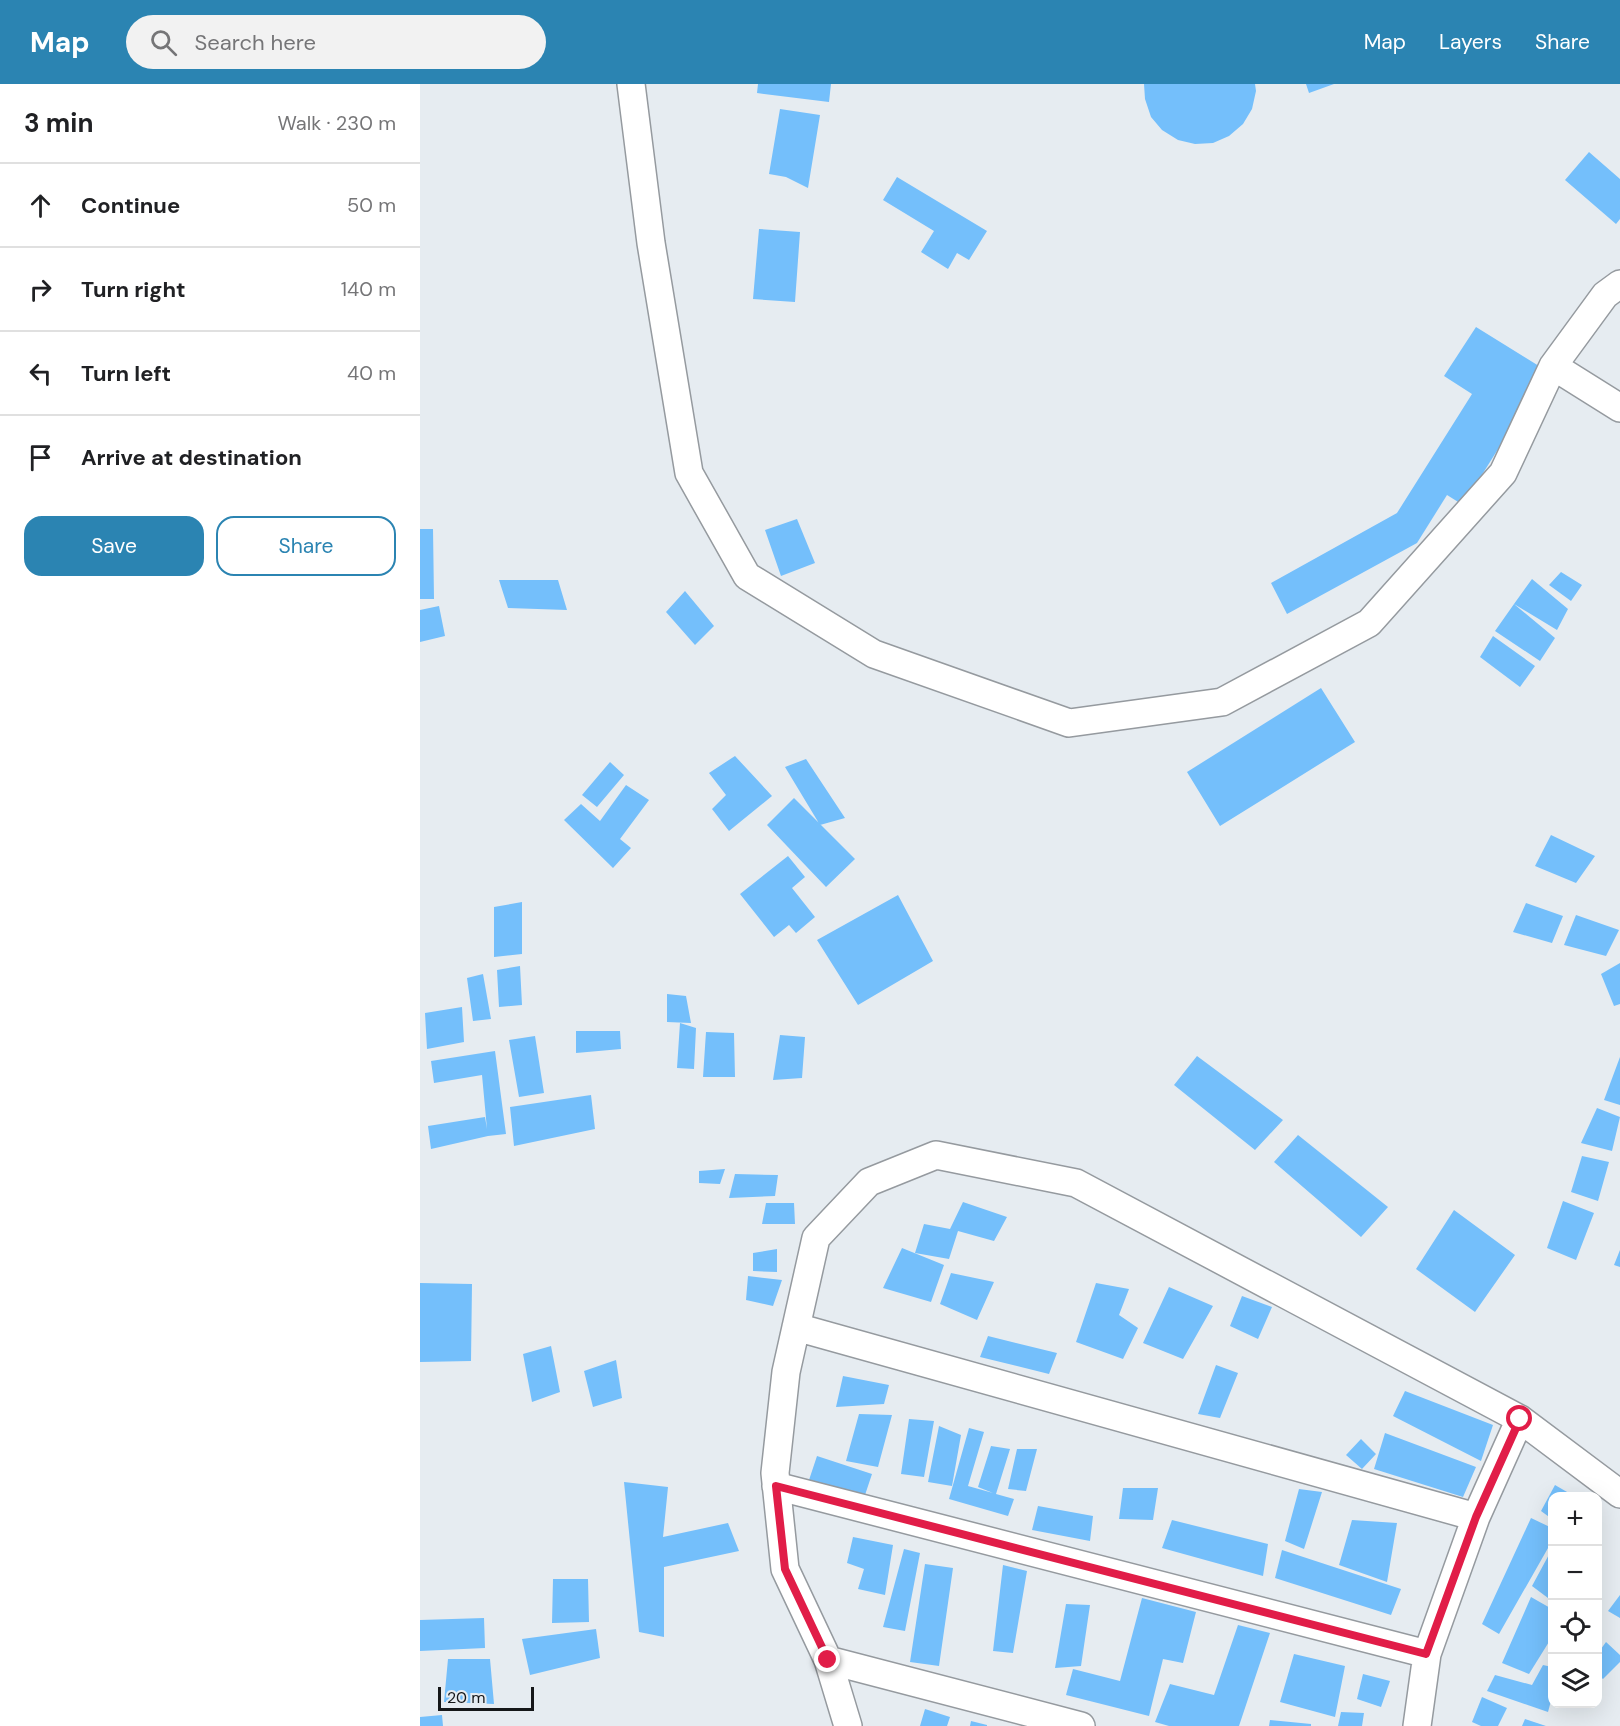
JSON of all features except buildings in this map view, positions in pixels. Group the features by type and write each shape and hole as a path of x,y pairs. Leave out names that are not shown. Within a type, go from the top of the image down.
{"street":[{"path":"632,84 651,243 689,473 747,576 874,654 1069,723 1222,702 1369,623 1503,473 1552,366 1605,295 1620,284"},
{"path":"1552,366 1620,408"},
{"path":"848,1726 828,1660 785,1569 775,1473 786,1372 816,1238 869,1182 936,1155 1076,1183 1520,1419 1620,1494"},
{"path":"796,1327 1476,1517"},
{"path":"1417,1726 1426,1654 1476,1517 1520,1419"},
{"path":"776,1486 1426,1654"},
{"path":"828,1660 1081,1726"}],"route":[{"path":"828,1660 785,1569 776,1486 1426,1654 1476,1517 1520,1419"}]}
